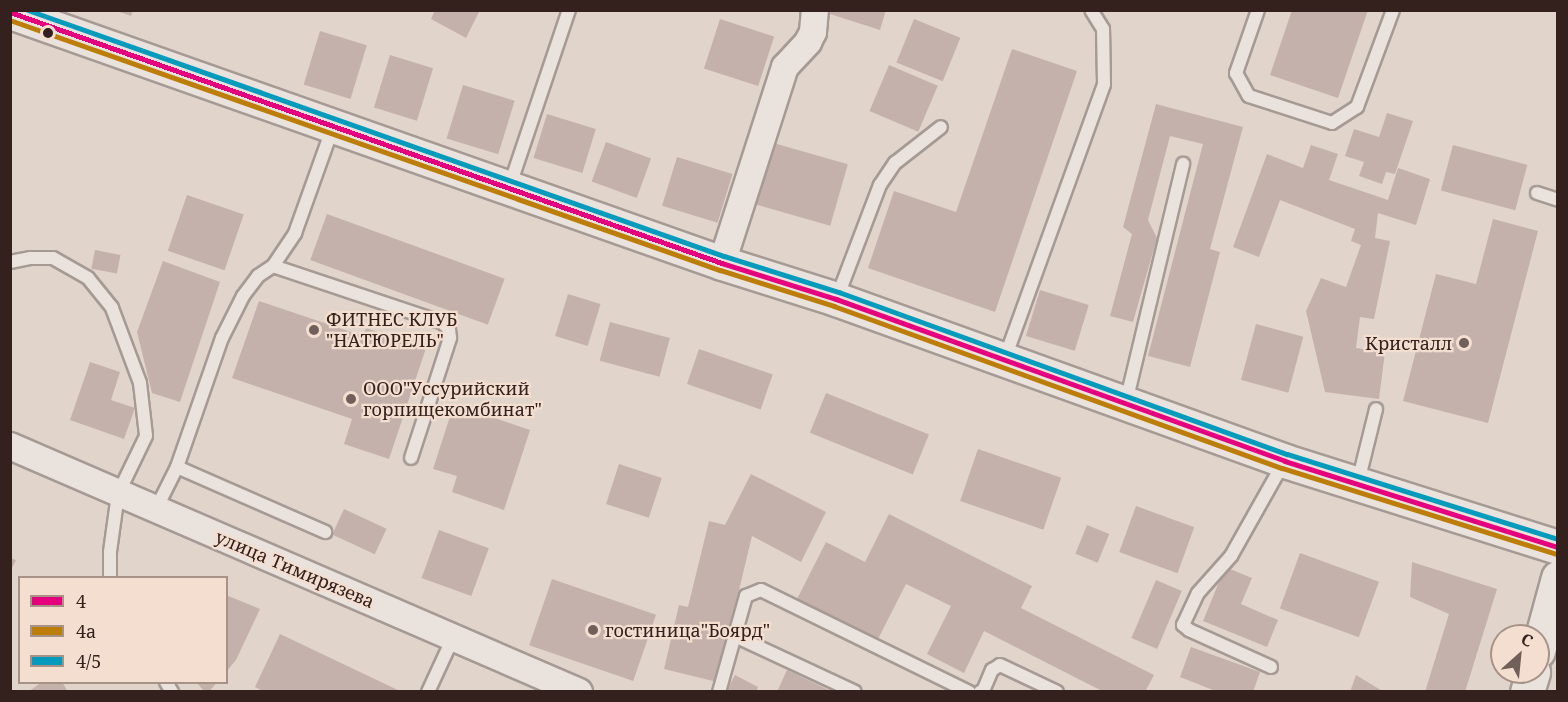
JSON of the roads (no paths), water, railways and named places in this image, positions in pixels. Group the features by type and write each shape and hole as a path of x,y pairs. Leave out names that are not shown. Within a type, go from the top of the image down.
{"main road":[{"path":"10,12 45,17 334,126 722,263 836,299 1285,461 1557,547"},
{"path":"1545,624 1557,578"}],"street":[{"path":"722,263 785,67 808,42 813,32 815,10"},
{"name":"улица Тимирязева","path":"10,446 579,692"}],"lane":[{"path":"509,187 569,10"},
{"path":"1004,361 1104,84 1103,29 1091,10"},
{"path":"1258,10 1236,73 1249,96 1332,123 1357,107 1393,10"},
{"path":"156,509 177,467 222,338 243,296 258,276 273,266 295,233 334,126"},
{"path":"836,299 880,185 895,163 941,127"},
{"path":"1126,403 1183,164"},
{"path":"1537,193 1557,200"},
{"path":"10,262 30,258 53,258 88,278 112,308 140,383 146,419 146,436 118,494 110,552 110,576"},
{"path":"273,266 443,323 449,329 450,338 411,458"},
{"path":"1357,483 1376,409"},
{"path":"1270,667 1189,630 1183,625 1198,593 1230,556 1285,461"},
{"path":"177,467 325,532"},
{"path":"719,692 746,596 761,590 969,692"},
{"path":"735,636 855,692"},
{"path":"428,692 453,638"},
{"path":"980,692 983,691 992,670 1000,665 1058,692"}],"place":[{"name":"ФИТНЕС КЛУБ \"НАТЮРЕЛЬ\"","path":"314,330"},
{"name":"Кристалл","path":"1464,343"},
{"name":"ООО\"Уссурийский горпищекомбинат\"","path":"351,399"},
{"name":"гостиница\"Боярд\"","path":"593,630"}]}
